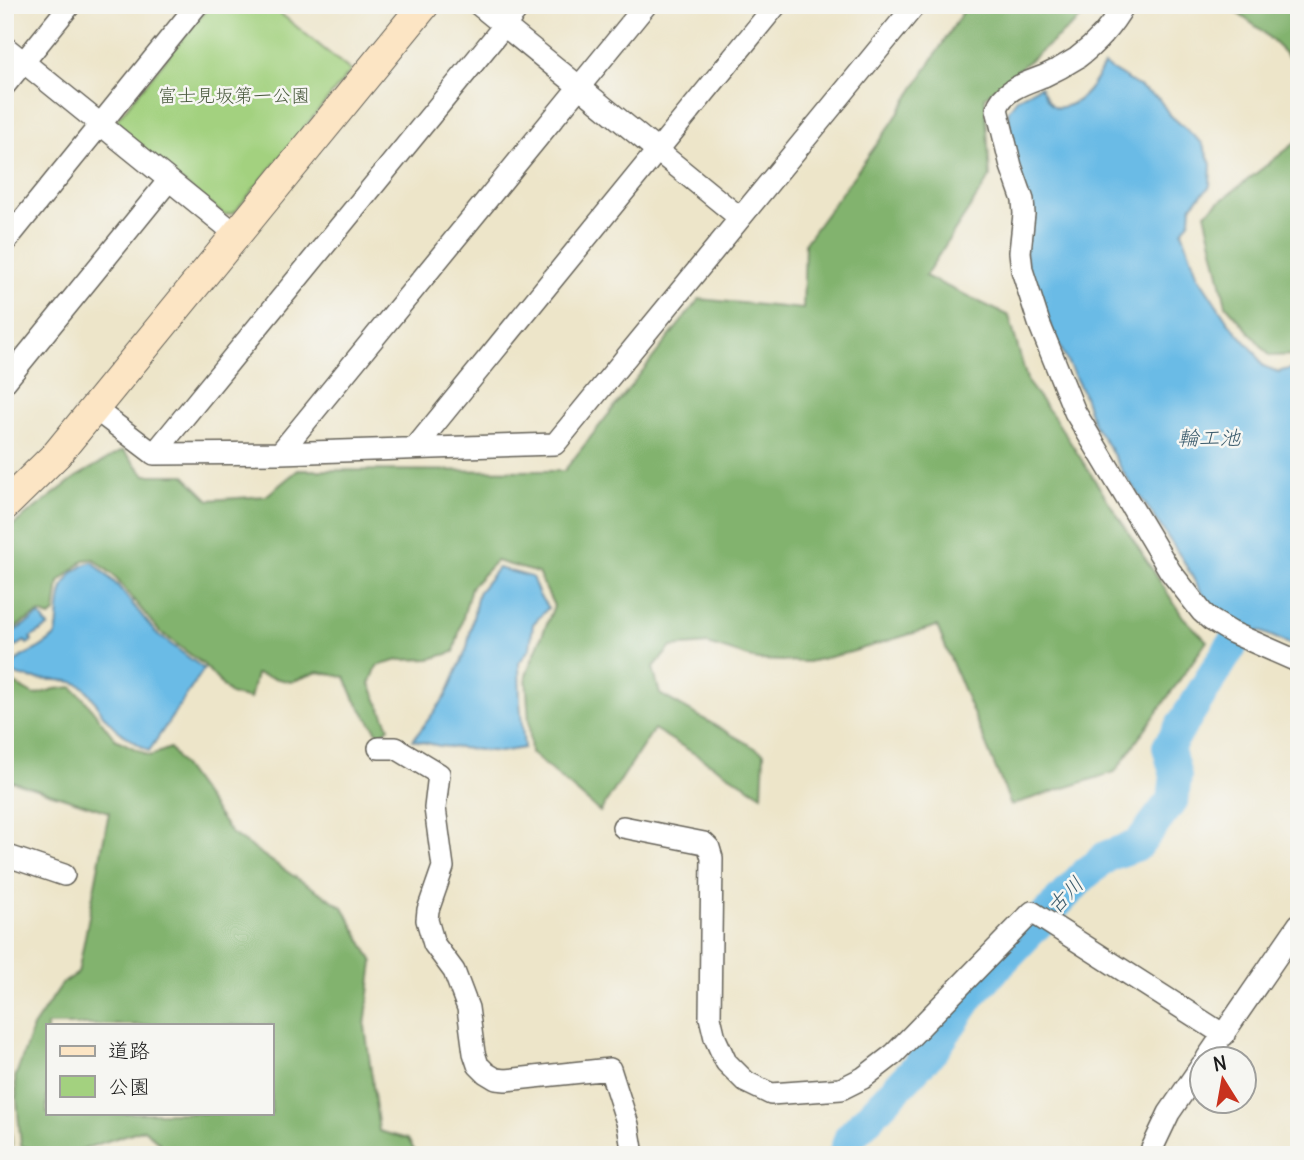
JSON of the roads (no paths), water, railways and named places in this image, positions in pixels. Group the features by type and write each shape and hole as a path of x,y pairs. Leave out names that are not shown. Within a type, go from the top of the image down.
{"street":[{"path":"5,85 70,5"},
{"path":"5,242 197,5"},
{"path":"5,505 57,454 424,5"},
{"path":"480,5 740,218"},
{"path":"154,454 521,5"},
{"path":"280,453 646,5"},
{"path":"415,448 776,5"},
{"path":"95,408 154,454 280,453 555,444 915,5"},
{"path":"1124,5 1101,37 1076,58 1059,69 1023,83 999,102 997,109 1011,166 1023,200 1020,252 1022,270 1039,323 1075,412 1170,571 1211,620 1238,636 1299,662"},
{"path":"5,47 237,234"},
{"path":"5,382 169,180"},
{"path":"379,748 396,748 439,774 435,808 443,867 427,920 434,944 454,971 467,1008 478,1065 496,1079 506,1080 610,1069 628,1125 634,1155"},
{"path":"623,827 704,843 709,848 712,858 710,1017 715,1038 726,1062 746,1082 771,1094 841,1089 863,1077 894,1054 1032,912 1224,1035"},
{"path":"5,855 64,875"},
{"path":"1218,1044 1299,924"},
{"path":"1149,1155 1169,1113 1188,1085"}],"water":[{"name":"輪工池","path":"1104,65 1159,99 1169,114 1202,143 1211,164 1210,186 1191,206 1190,220 1182,231 1198,276 1228,322 1255,352 1263,366 1278,372 1299,366 1299,648 1255,629 1243,627 1210,605 1094,425 1082,391 1028,273 1008,111 1018,98 1040,86 1047,99 1058,108 1076,102 1088,91"},
{"path":"93,562 118,586 156,633 204,669 149,751 115,727 82,686 67,681 30,678 12,672 15,662 56,635 60,599 66,582 78,569"},
{"path":"498,568 532,577 548,608 533,624 530,648 519,663 524,748 500,752 440,746 413,740 446,696 467,648 478,593"},
{"path":"40,615 48,627 30,638 32,641 27,644 25,641 15,647 8,635"}],"waterway":[{"name":"古川","path":"844,1155 850,1137 934,1049 971,994 1085,874 1107,856 1138,845 1173,799 1176,776 1168,747 1243,627"}],"park label":[{"name":"富士見坂第一公園","path":"234,95"}]}
